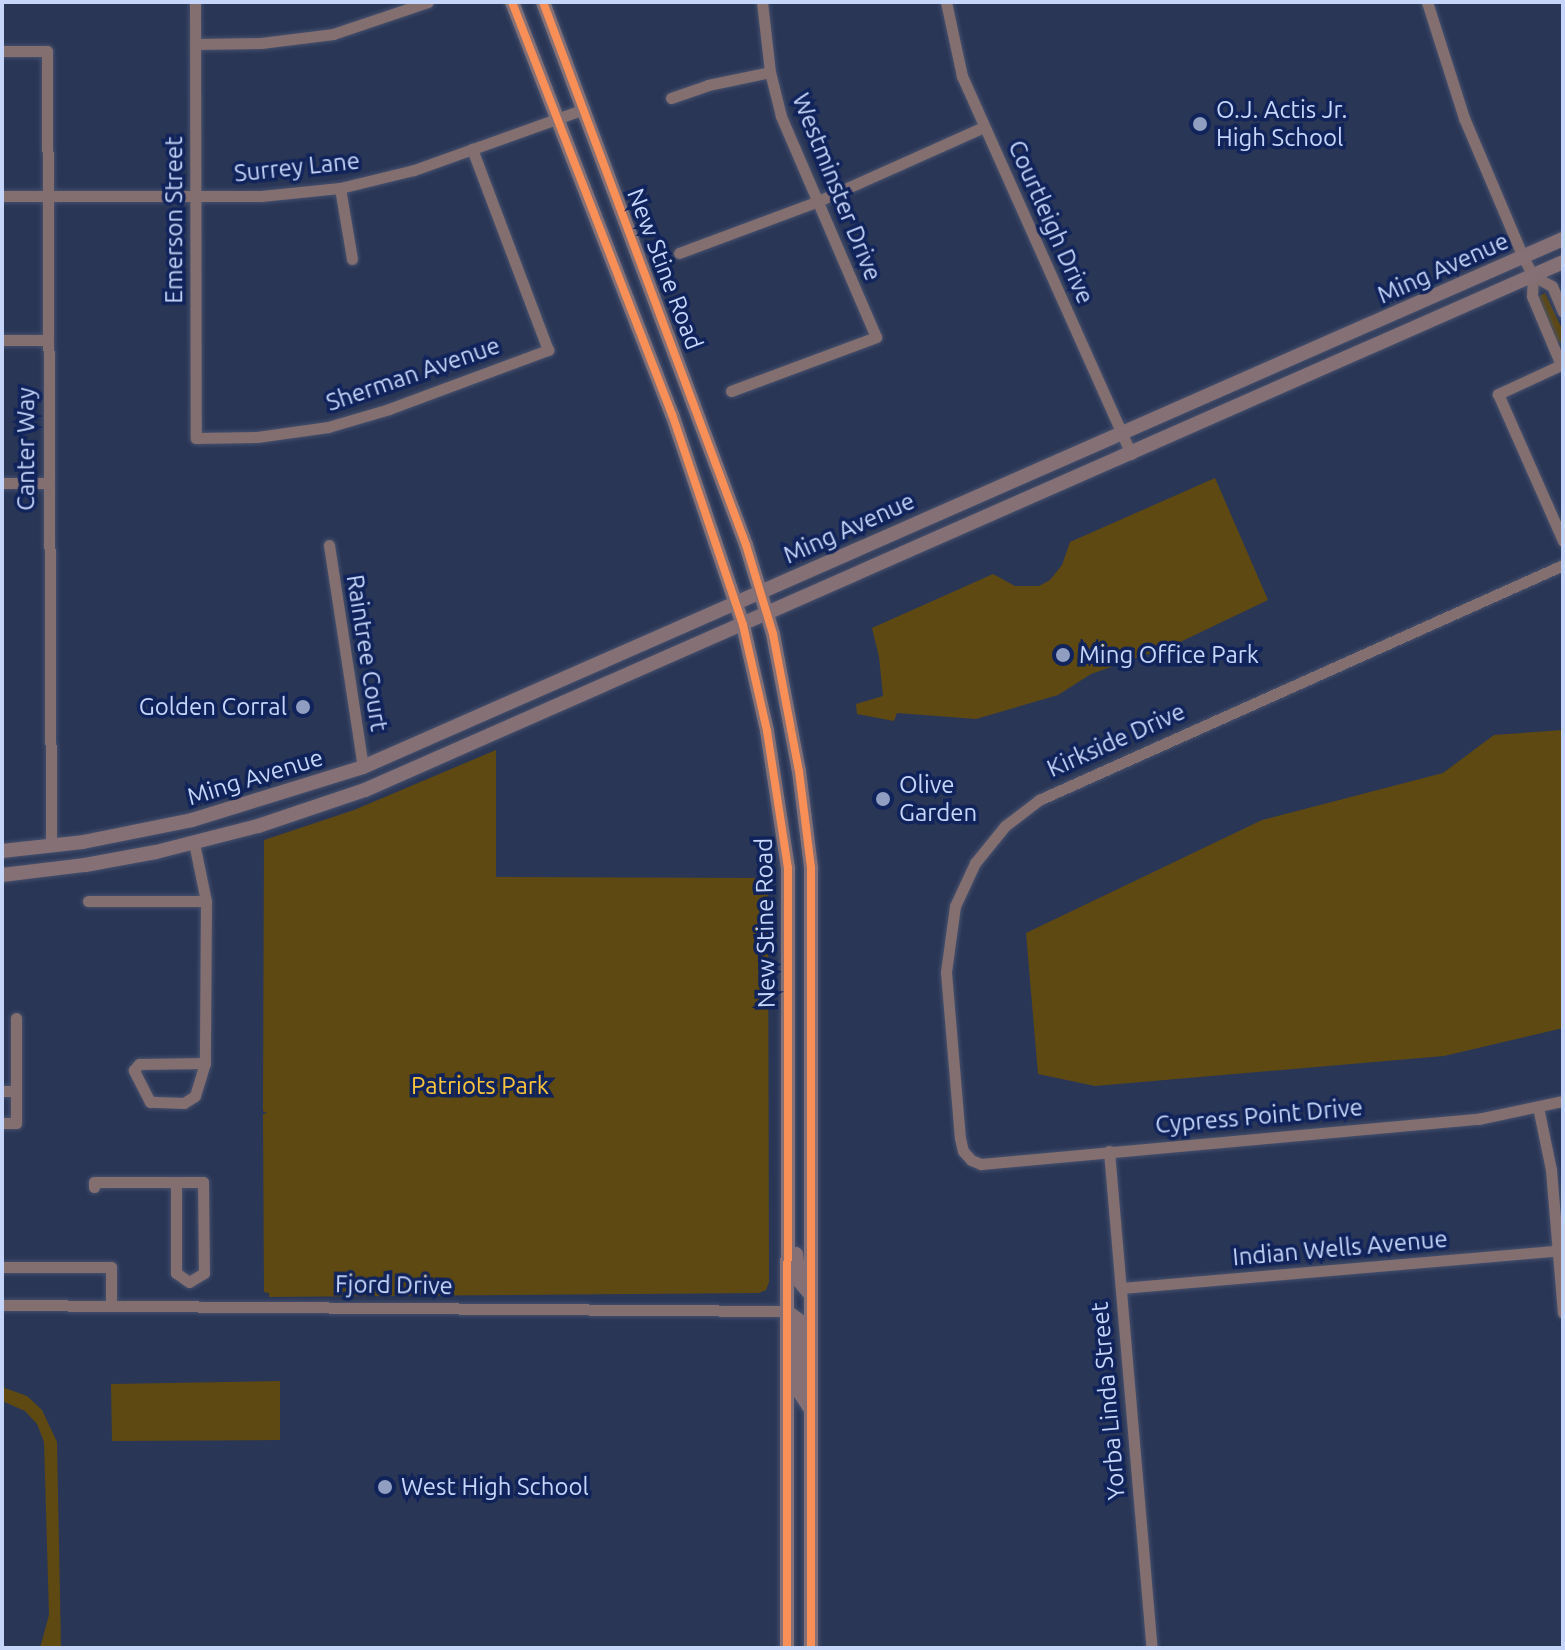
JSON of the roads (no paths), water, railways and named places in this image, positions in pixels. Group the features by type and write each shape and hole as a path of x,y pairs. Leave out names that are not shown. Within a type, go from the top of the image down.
{"main road":[{"name":"New Stine Road","path":"512,2 672,414 743,625 767,731 788,868 787,1648"},
{"name":"New Stine Road","path":"543,2 760,590 799,771 811,868 811,1648"},
{"name":"Ming Avenue","path":"2,851 124,835 256,803 363,767 514,703 735,600 1563,239"},
{"name":"Ming Avenue","path":"2,872 60,868 194,843 258,826 405,774 1563,262"},
{"path":"258,826 352,783 363,767"},
{"path":"60,868 73,854 124,835"},
{"path":"2,872 38,860 51,846"},
{"path":"786,1228 796,1244 795,1269 800,1282 811,1295"},
{"path":"786,1311 800,1321 800,1393 811,1410"}],"street":[{"name":"Emerson Street","path":"195,2 196,438"},
{"path":"196,44 261,43 321,36 368,24 428,2"},
{"name":"Westminster Drive","path":"731,391 876,337 792,145 770,72 762,2"},
{"name":"Courtleigh Drive","path":"946,2 955,55 984,127 1131,454"},
{"path":"1427,2 1464,118 1533,276 1532,296 1562,364 1498,394 1563,541"},
{"name":"Canter Way","path":"2,51 47,51 51,846"},
{"path":"671,98 708,85 770,72"},
{"name":"Surrey Lane","path":"2,196 261,196 340,188 414,170 584,109"},
{"path":"679,253 816,202 984,127"},
{"name":"Sherman Avenue","path":"196,438 257,437 328,427 389,409 548,350 472,149"},
{"path":"340,188 352,259"},
{"path":"1533,276 1552,286 1563,312"},
{"path":"2,340 48,340"},
{"path":"2,483 48,483"},
{"name":"Raintree Court","path":"329,545 363,767"},
{"name":"Kirkside Drive","path":"963,1151 946,949 964,884 975,863 1005,826 1060,789 1563,565"},
{"path":"194,843 206,901 205,1063 195,1096 184,1103 150,1102 134,1070 139,1064 205,1063"},
{"path":"88,901 206,901"},
{"path":"2,1123 16,1123 16,1018"},
{"path":"2,1091 16,1091"},
{"name":"Cypress Point Drive","path":"963,1151 971,1160 981,1164 1478,1119 1563,1101"},
{"path":"1538,1107 1551,1170 1563,1312"},
{"name":"Yorba Linda Street","path":"1109,1151 1152,1648"},
{"path":"94,1187 94,1182 203,1182 204,1273 189,1282"},
{"path":"176,1182 176,1273 189,1282"},
{"name":"Indian Wells Avenue","path":"1121,1288 1560,1251"},
{"path":"2,1267 111,1267 111,1305"},
{"path":"189,1282 189,1306"},
{"name":"Fjord Drive","path":"2,1305 786,1311"}],"place":[{"name":"O.J. Actis Jr. High School","path":"1200,124"},
{"name":"Ming Office Park","path":"1063,655"},
{"name":"Golden Corral","path":"303,707"},
{"name":"Olive Garden","path":"883,799"},
{"name":"West High School","path":"385,1487"}],"park label":[{"name":"Patriots Park","path":"480,1086"}]}
